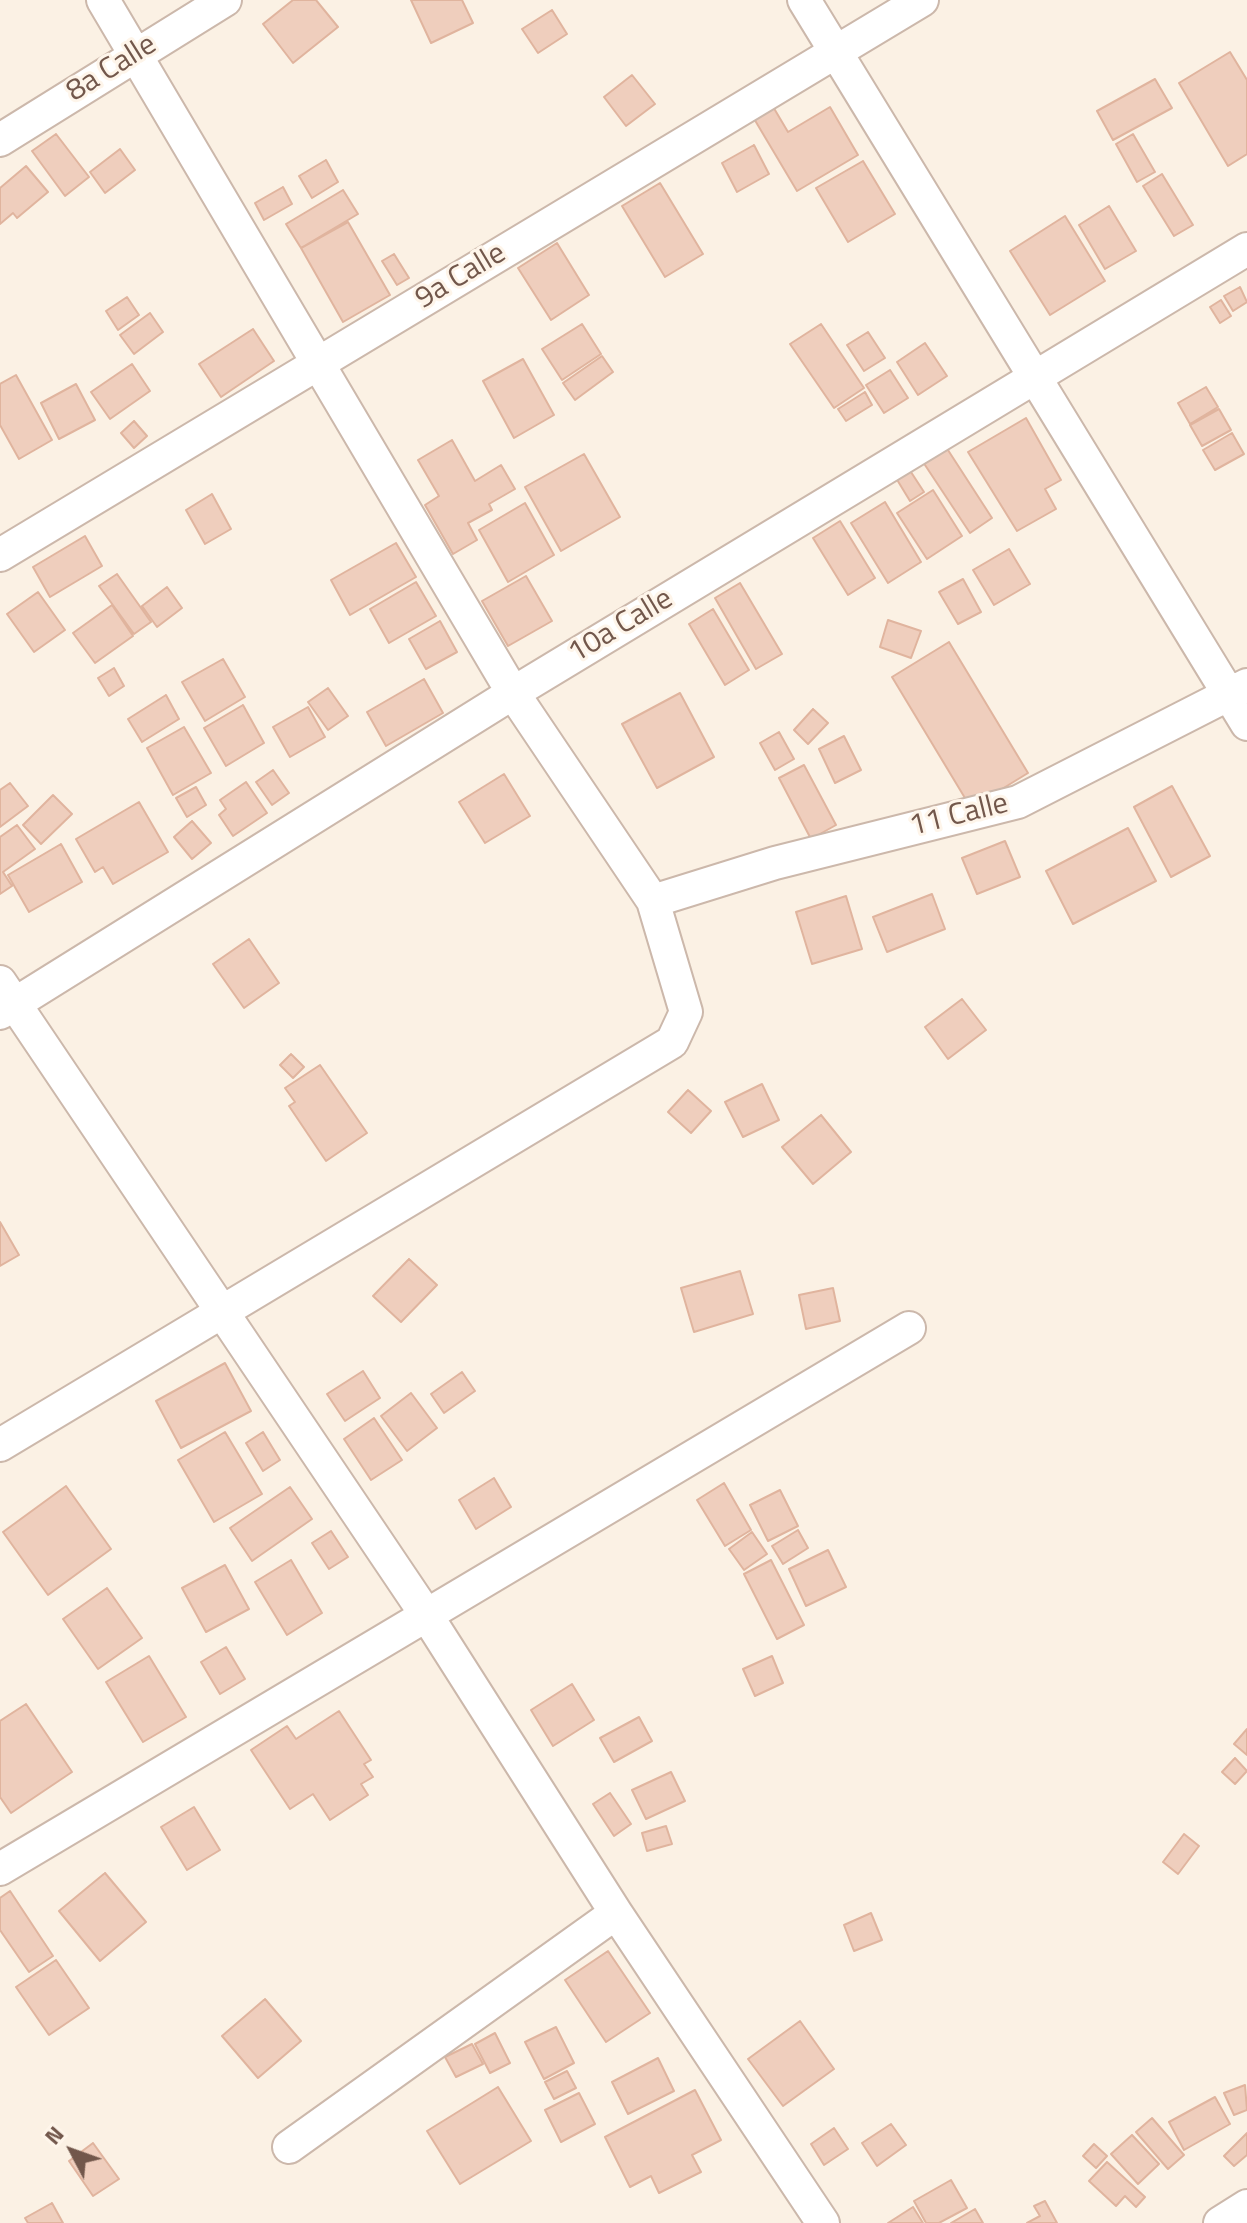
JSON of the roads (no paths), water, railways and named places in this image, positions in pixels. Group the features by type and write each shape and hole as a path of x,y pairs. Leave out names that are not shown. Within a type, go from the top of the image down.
{"street":[{"path":"0,1445 672,1042 686,1012 653,901 513,693 103,0"},
{"name":"8a Calle","path":"0,140 225,0"},
{"path":"804,0 1035,376 1238,691 1247,724"},
{"name":"9a Calle","path":"0,555 922,0"},
{"name":"10a Calle","path":"5,1000 1247,249"},
{"name":"11 Calle","path":"653,901 775,863 1018,802 1238,691"},
{"path":"5,1000 427,1616 616,1913 821,2222"},
{"path":"0,1869 909,1328"},
{"path":"289,2147 616,1913"},
{"path":"1220,2223 1247,2206"}]}
